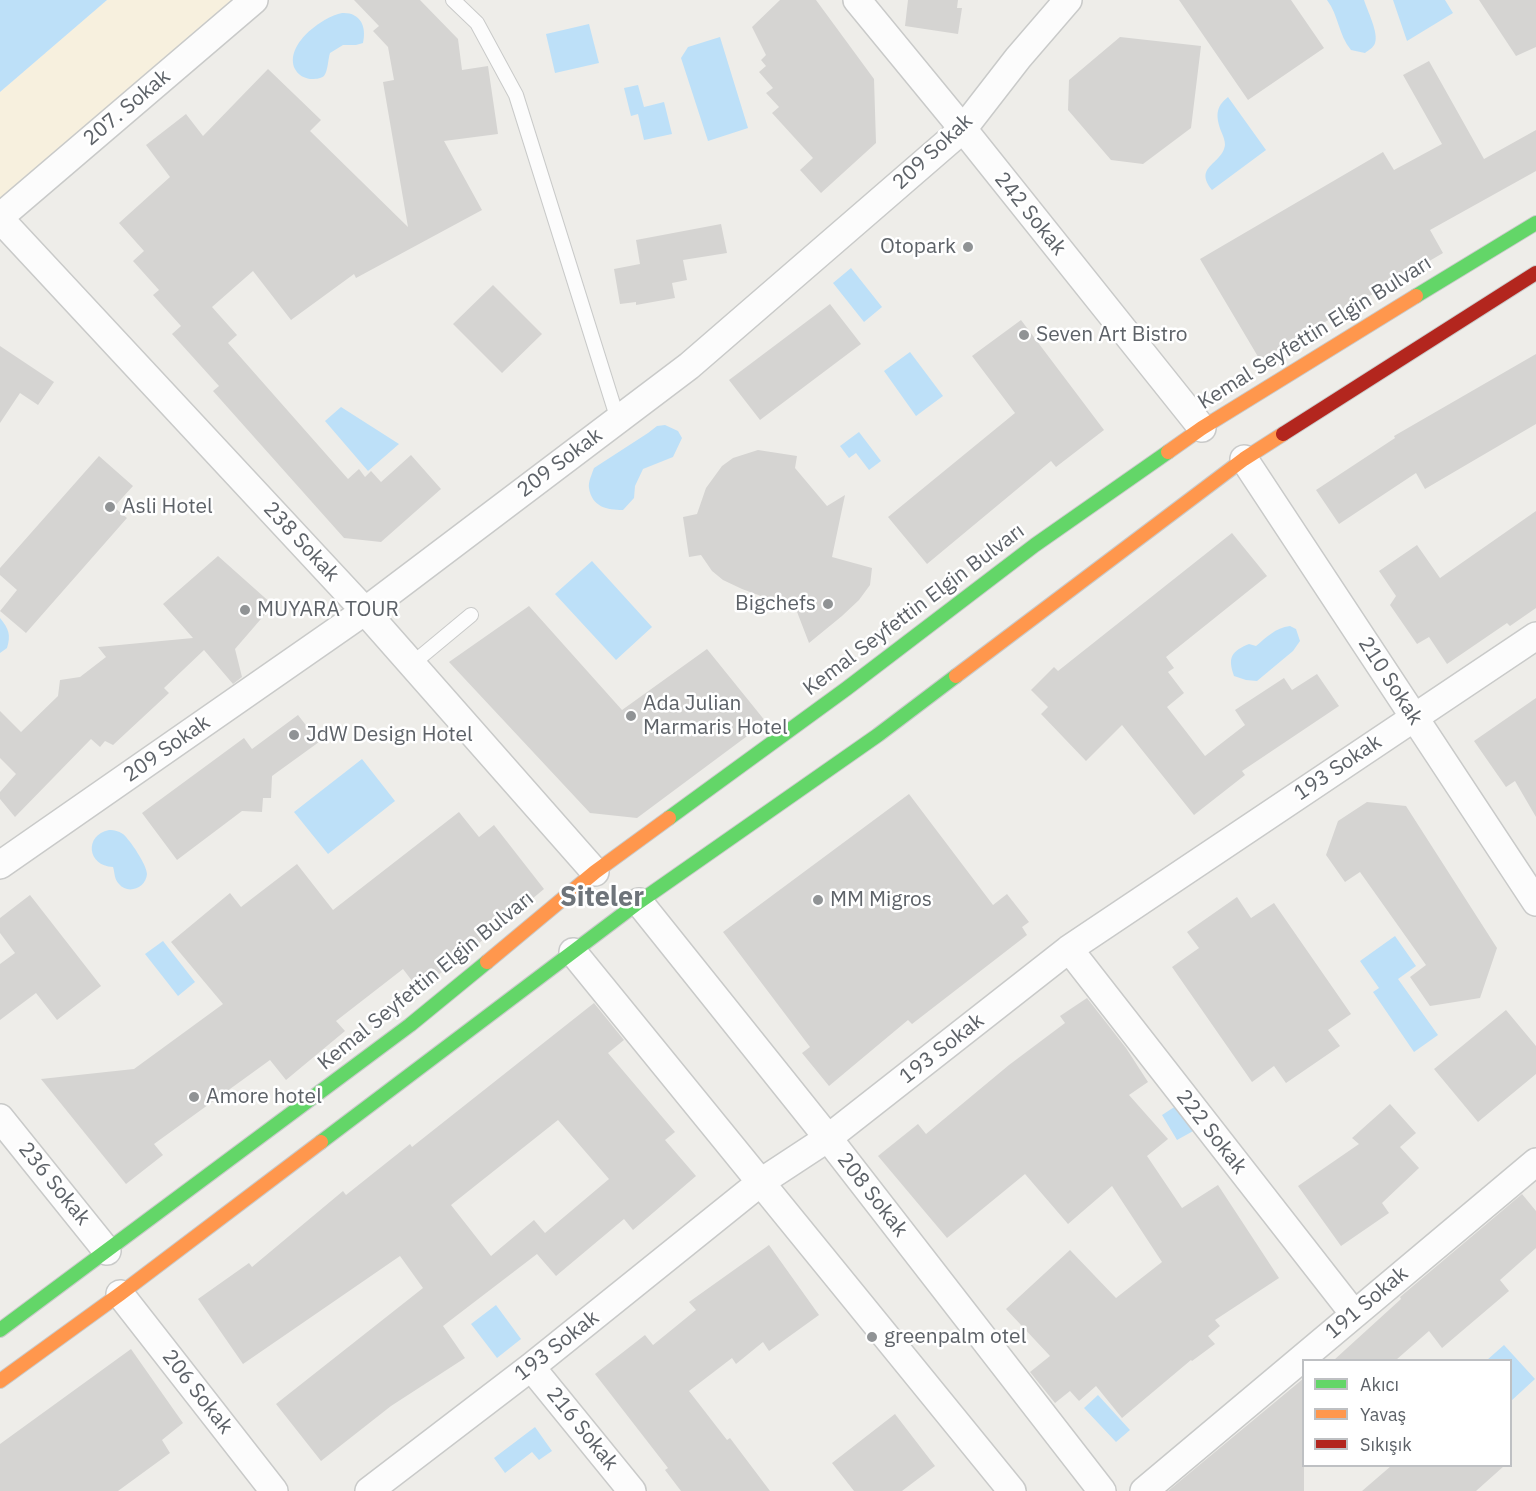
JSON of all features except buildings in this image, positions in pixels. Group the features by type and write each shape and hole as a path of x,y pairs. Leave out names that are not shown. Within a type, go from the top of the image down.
{"main road":[{"name":"Kemal Seyfettin Elgin Bulvarı","path":"0,1330 410,1025 596,872 1035,545 1202,428 1536,223"},
{"path":"0,1381 120,1294 639,902 878,735 1244,459 1536,273"}],"street":[{"name":"207. Sokak","path":"0,218 254,0"},
{"name":"242 Sokak","path":"857,0 1202,428"},
{"name":"209 Sokak","path":"0,865 365,612 689,366 963,129 1018,58 1068,0"},
{"name":"238 Sokak","path":"0,218 365,612 596,872"},
{"name":"210 Sokak","path":"1244,459 1536,902"},
{"name":"193 Sokak","path":"369,1491 531,1367 761,1182 828,1138 1069,949 1536,636"},
{"name":"208 Sokak","path":"639,902 828,1138 1102,1491"},
{"name":"222 Sokak","path":"1069,949 1354,1314"},
{"path":"573,952 1012,1491"},
{"name":"236 Sokak","path":"0,1118 107,1251"},
{"name":"191 Sokak","path":"1144,1491 1536,1162"},
{"name":"206 Sokak","path":"120,1294 274,1491"},
{"name":"216 Sokak","path":"531,1367 632,1491"}],"lane":[{"path":"453,0 477,23 516,95 618,420"},
{"path":"411,664 471,615"}],"sand":[{"path":"107,0 254,0 0,217 0,92"}],"water":[{"path":"0,0 107,0 0,92"},
{"path":"1327,0 1364,0 1375,33 1374,46 1365,53 1351,50 1343,38"},
{"path":"1393,0 1445,0 1453,13 1407,41"},
{"path":"342,13 353,15 361,21 364,31 363,43 343,45 330,53 324,76 310,79 301,76 295,69 293,60 300,42 315,26"},
{"path":"589,24 599,63 555,73 546,34"},
{"path":"720,37 748,128 708,141 681,58 688,47"},
{"path":"638,85 644,107 664,102 672,134 644,140 638,114 631,116 624,88"},
{"path":"1228,97 1266,150 1212,190 1207,182 1207,170 1223,152 1225,145 1218,121 1218,112"},
{"path":"851,268 882,307 864,322 833,283"},
{"path":"910,352 943,396 916,416 884,371"},
{"path":"341,407 399,444 368,471 325,421"},
{"path":"665,425 678,431 682,438 673,457 643,469 635,486 634,498 623,510 606,508 597,503 589,488 594,468 657,426"},
{"path":"859,432 881,461 869,470 856,453 849,458 840,446"},
{"path":"592,561 652,627 616,660 555,594"},
{"path":"0,618 7,629 9,639 7,648 0,653"},
{"path":"1290,626 1296,629 1300,641 1293,651 1257,681 1234,676 1231,659 1238,649 1249,644 1256,646 1276,631"},
{"path":"362,759 395,801 328,854 294,812"},
{"path":"109,830 123,834 134,847 144,865 147,874 140,886 132,889 123,887 116,880 113,867 98,862 94,856 92,844 95,838"},
{"path":"1395,936 1416,966 1398,979 1438,1035 1414,1052 1373,992 1379,988 1360,961"},
{"path":"163,941 195,982 178,996 145,954"},
{"path":"1179,1104 1195,1130 1177,1140 1162,1115"},
{"path":"496,1305 521,1339 497,1358 471,1324"},
{"path":"1504,1345 1535,1379 1512,1400 1512,1359 1488,1359"},
{"path":"1098,1395 1130,1430 1116,1442 1084,1408"},
{"path":"535,1427 552,1451 539,1460 532,1452 505,1473 494,1458"}],"traffic: fast":[{"path":"1416,296 1536,223"},
{"path":"669,818 846,689 1035,545 1168,452"},
{"path":"321,1142 639,902 878,735 956,676"},
{"path":"0,1330 410,1025 487,962"}],"traffic: slow":[{"path":"1168,452 1202,428 1416,296"},
{"path":"956,676 1244,459 1283,434"},
{"path":"487,962 595,872 669,818"},
{"path":"0,1381 120,1294 321,1142"}],"traffic: jam":[{"path":"1283,434 1536,273"}],"place":[{"name":"Otopark","path":"968,247"},
{"name":"Seven Art Bistro","path":"1024,335"},
{"name":"Asli Hotel","path":"110,507"},
{"name":"Bigchefs","path":"828,604"},
{"name":"MUYARA TOUR","path":"245,610"},
{"name":"Ada Julian Marmaris Hotel","path":"631,716"},
{"name":"JdW Design Hotel","path":"294,735"},
{"name":"MM Migros","path":"818,900"},
{"name":"Amore hotel","path":"194,1097"},
{"name":"greenpalm otel","path":"872,1337"}],"district":[{"name":"Siteler","path":"602,898"}]}
